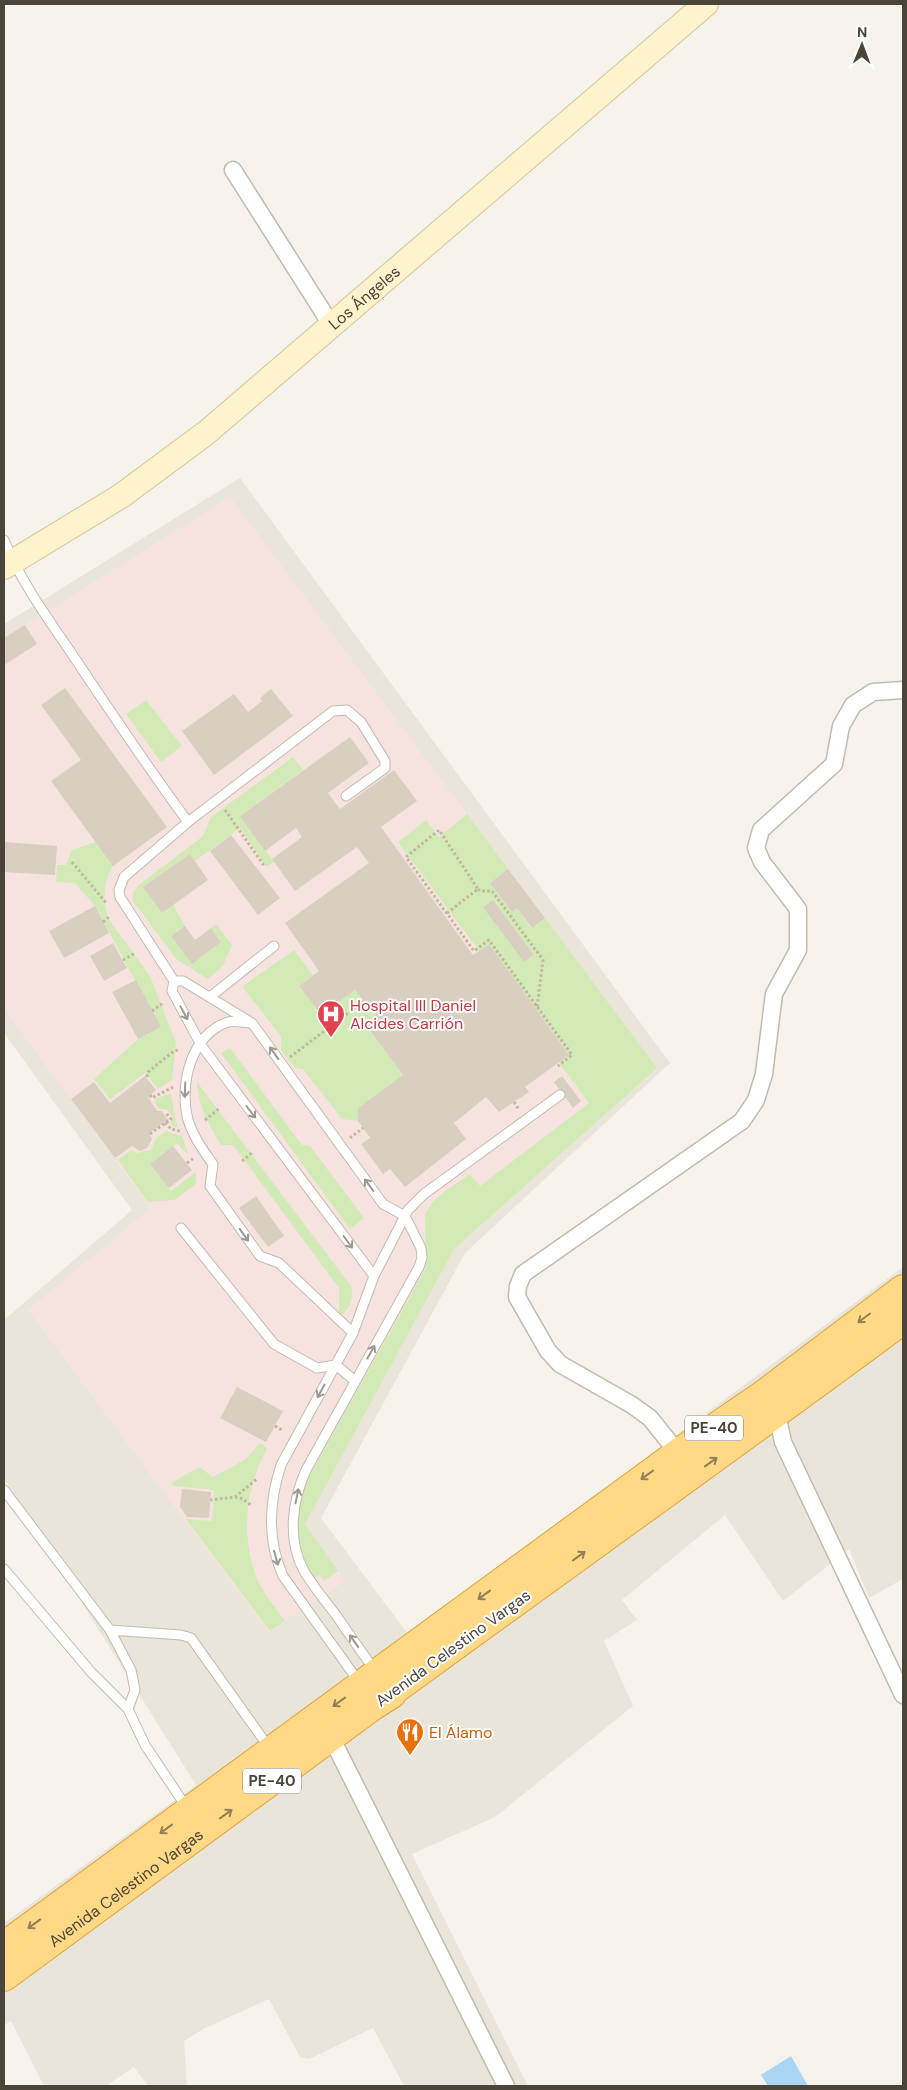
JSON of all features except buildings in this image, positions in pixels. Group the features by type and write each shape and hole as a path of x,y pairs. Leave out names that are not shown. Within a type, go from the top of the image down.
{"highway":[{"name":"Avenida Celestino Vargas","path":"531,1576 770,1404 899,1308"},
{"name":"Avenida Celestino Vargas","path":"4,1977 197,1820 272,1751 376,1690 393,1692 678,1453 770,1404"},
{"name":"Avenida Celestino Vargas","path":"4,1946 197,1820 331,1737 376,1690"}],"main road":[{"name":"Los Ángeles","path":"8,565 84,520 164,465 247,399 706,4"}],"street":[{"path":"233,170 332,326"},
{"path":"678,1453 650,1418 632,1405 560,1364 548,1351 517,1297 518,1286 523,1274 742,1121 756,1100 764,1074 774,994 798,950 799,926 798,909 762,862 756,848 761,830 834,764 841,726 853,705 873,692 903,690"},
{"path":"770,1404 783,1442 903,1695"},
{"path":"331,1737 506,2086"}],"lane":[{"path":"4,540 8,565 44,613 141,757 188,822"},
{"path":"346,796 385,768 385,761 361,722 347,710 333,711 188,822 124,877 119,890 120,897 174,981 172,991 200,1045 374,1276"},
{"path":"210,997 274,946"},
{"path":"174,981 183,981 252,1023 383,1204 405,1216 421,1248 422,1258 419,1267 298,1486 293,1524 295,1543 304,1571 376,1690"},
{"path":"252,1023 229,1021 208,1034 200,1045 186,1073 184,1095 188,1121 200,1146 213,1164 210,1186 260,1256 279,1262 353,1333"},
{"path":"376,1690 283,1576 276,1560 271,1534 274,1486 281,1465 353,1333 374,1276 408,1210 424,1194 560,1095"},
{"path":"181,1228 274,1344 317,1368 336,1365 355,1381"},
{"path":"4,1490 110,1630 131,1670 135,1690 128,1710"},
{"path":"4,1569 91,1672 128,1710 145,1745 197,1820"},
{"path":"110,1630 181,1635 191,1638 272,1751"}],"path":[{"path":"221,806 265,867"},
{"path":"538,1008 543,960 492,891 480,891 478,889 438,830 406,857 474,951 489,940 572,1056 558,1066"},
{"path":"72,862 107,904"},
{"path":"447,914 478,889"},
{"path":"103,922 109,917"},
{"path":"123,960 135,953"},
{"path":"285,1060 364,1001"},
{"path":"152,1011 163,1003"},
{"path":"146,1077 148,1072 174,1051 178,1050"},
{"path":"150,1095 152,1098 174,1087"},
{"path":"205,1120 220,1108"},
{"path":"150,1134 171,1119 165,1112"},
{"path":"165,1123 172,1129 182,1131"},
{"path":"345,1141 363,1128"},
{"path":"242,1161 253,1152"},
{"path":"187,1163 194,1158"},
{"path":"274,1426 282,1430"},
{"path":"235,1497 257,1479"},
{"path":"210,1500 235,1497 243,1499 252,1506"}],"shaded area":[{"path":"240,478 670,1063 465,1253 321,1518 408,1634 903,1267 903,1579 869,1598 849,1549 783,1601 725,1515 622,1600 637,1620 604,1641 633,1706 495,1817 412,1854 528,2086 404,2086 373,2028 309,2059 300,2057 269,1999 203,2029 184,2041 187,2086 148,2086 134,2067 106,2086 44,2086 11,2021 4,2025 4,1923 196,1785 4,1479 4,1320 132,1210 4,1033 4,624"},
{"name":"Hospital III Daniel Alcides Carrión","path":"230,497 657,1068 454,1249 305,1524 345,1581 268,1632 28,1310 151,1208 4,1009 4,638"}],"green space":[{"path":"146,700 182,746 161,762 126,714"},
{"path":"293,757 303,770 240,816 274,862 267,867 240,828 195,861 190,854 144,887 162,913 173,905 185,926 171,936 192,963 221,942 211,928 216,924 232,945 223,966 208,979 176,959 133,901 133,893 139,885 203,836 211,817"},
{"path":"467,814 508,869 490,883 517,908 531,928 545,918 657,1068 454,1249 305,1524 338,1571 324,1581 319,1575 314,1578 307,1566 300,1543 298,1521 305,1484 426,1268 425,1217 427,1210 443,1192 470,1174 480,1186 589,1103 559,1063 569,1055 489,944 479,951 398,842 426,820 439,837","holes":["493,900 534,955 525,962 484,907"]},
{"path":"96,842 113,866 105,886 105,906 109,920 150,976 176,1043 172,1080 158,1089 145,1073 110,1099 94,1079 138,1039 160,1027 95,906 75,883 56,882 57,865 66,865 72,850"},
{"path":"294,950 313,975 299,986 321,1014 355,990 376,1015 365,1025 403,1075 358,1108 358,1121 342,1119 303,1069 295,1068 281,1050 281,1036 244,989 244,985"},
{"path":"230,1048 302,1145 310,1146 364,1218 350,1229 221,1053"},
{"path":"197,1082 351,1286 352,1299 342,1316 339,1316 339,1288 233,1145 221,1145 202,1107"},
{"path":"171,1093 178,1127 174,1127 171,1123 173,1117 166,1109 159,1109 155,1103 155,1099"},
{"path":"167,1131 182,1135 188,1153 177,1143 150,1164 171,1191 196,1172 196,1184 174,1200 148,1202 118,1160 131,1150 137,1153 152,1149 156,1138"},
{"path":"260,1443 267,1448 254,1479 250,1495 247,1529 248,1546 257,1579 285,1621 270,1631 186,1519 212,1521 214,1490 173,1486 171,1483 199,1467 213,1477 246,1459"}],"water":[{"path":"791,2056 808,2086 768,2086 761,2075"}],"place":[{"name":"Hospital III Daniel Alcides Carrión","path":"331,1038"},
{"name":"El Álamo","path":"410,1756"}]}
